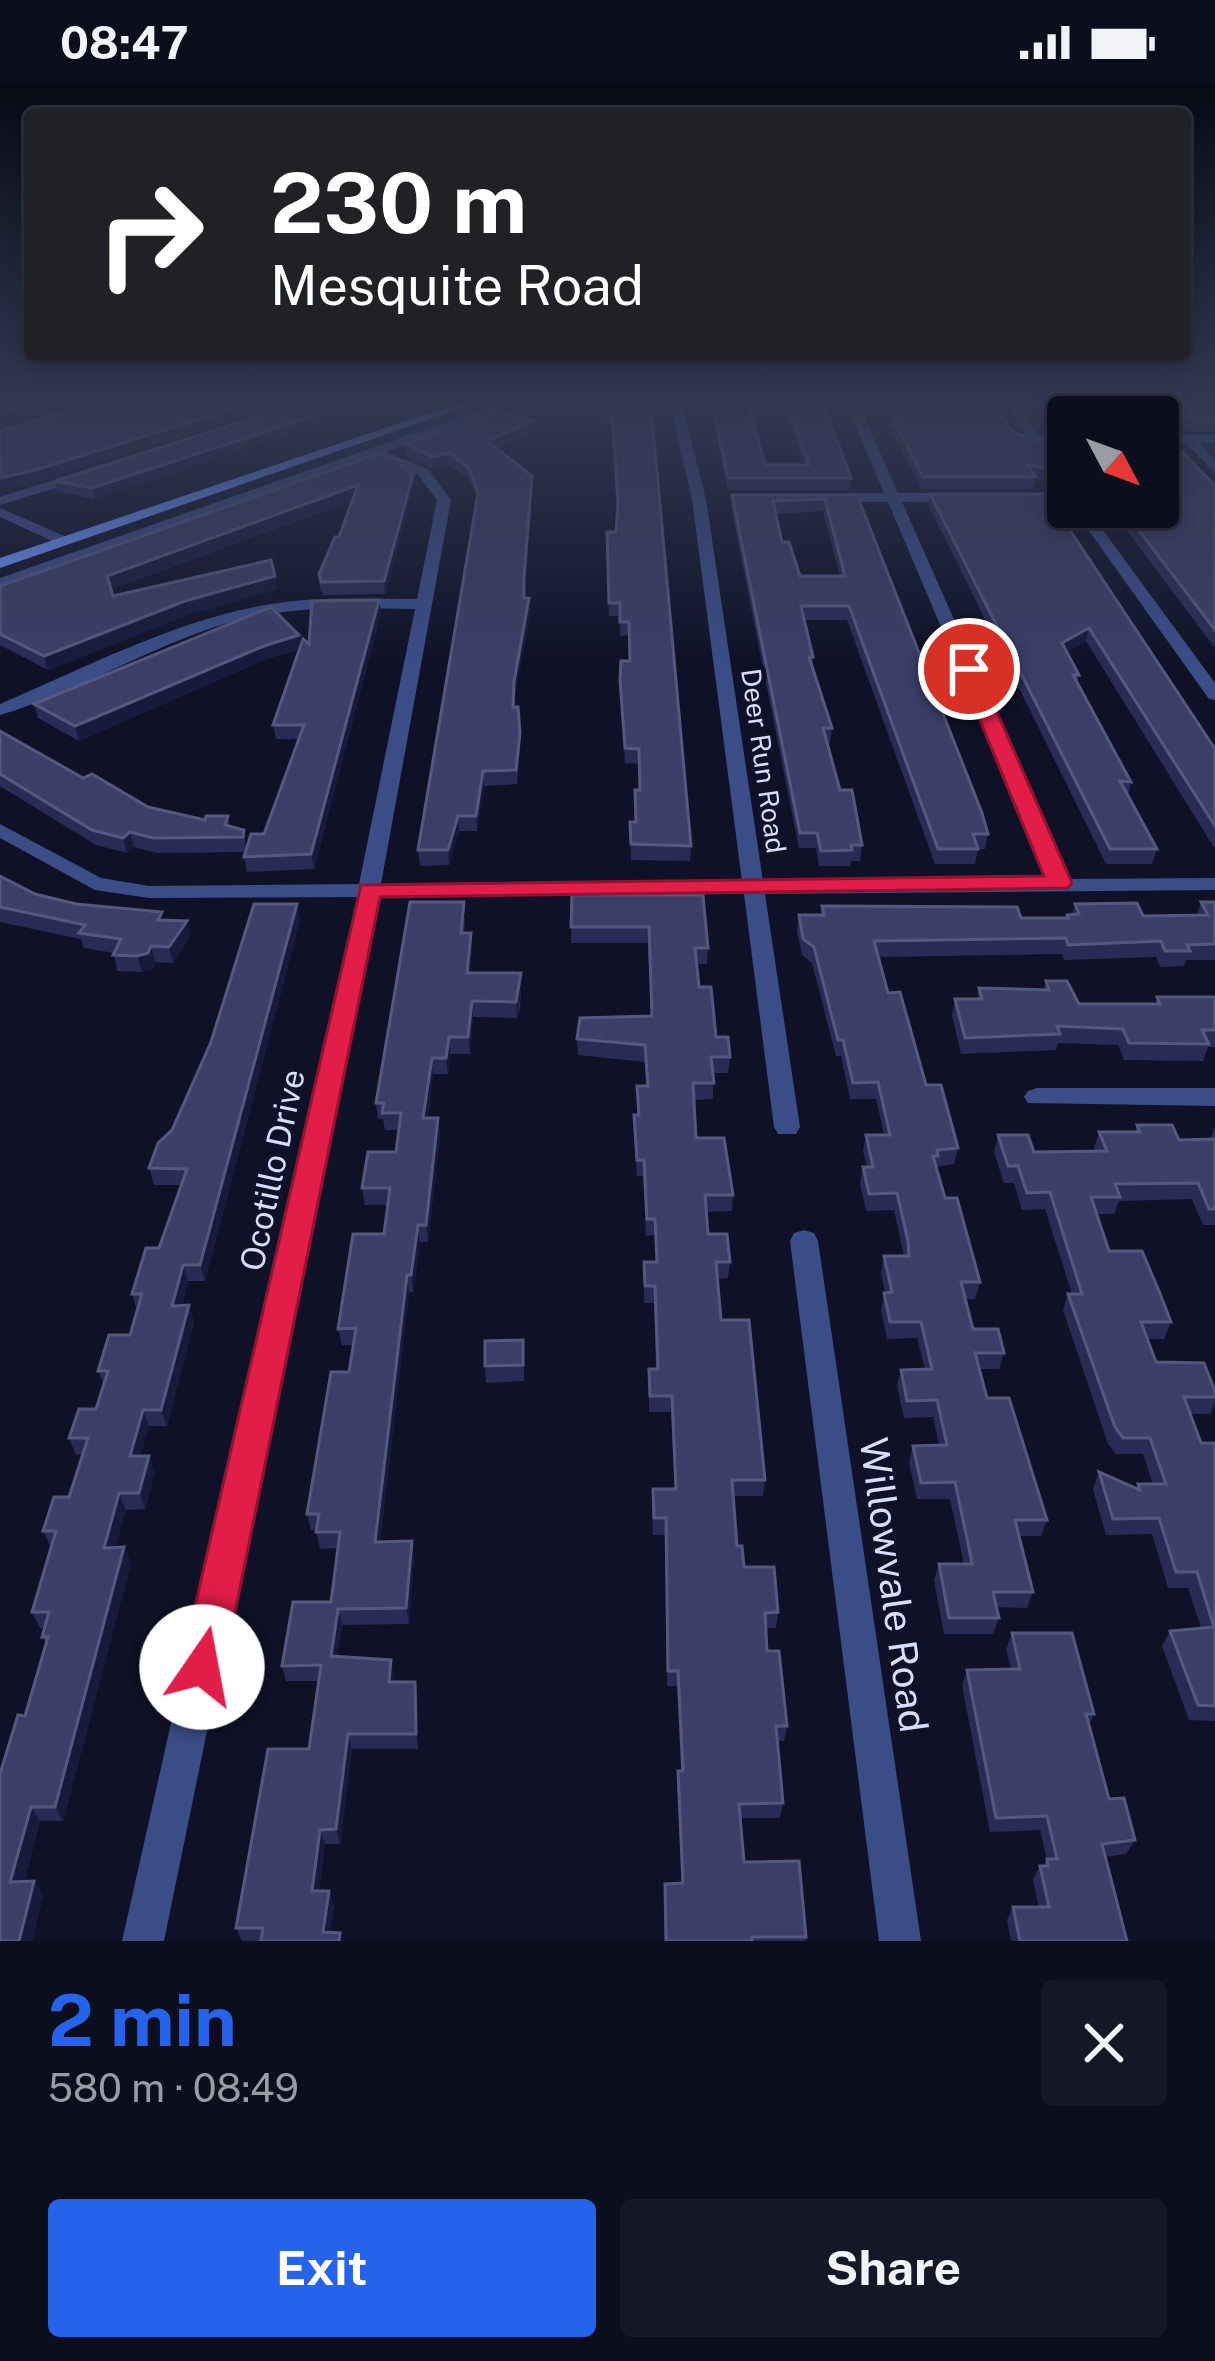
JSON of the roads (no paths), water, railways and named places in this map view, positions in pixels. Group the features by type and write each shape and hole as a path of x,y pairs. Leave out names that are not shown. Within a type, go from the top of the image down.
{"main road":[{"path":"0,563 211,492"}],"street":[{"path":"0,501 29,492"},
{"path":"0,583 258,492"},
{"name":"Ocotillo Drive","path":"143,1941 369,890 443,500 437,492"},
{"name":"Deer Run Road","path":"707,492 787,1127"},
{"path":"894,492 1060,883"},
{"path":"808,498 982,497"},
{"path":"1004,497 1047,497"},
{"path":"0,512 64,542"},
{"path":"1094,528 1215,695"},
{"path":"0,710 207,625 259,610 314,604 420,604"},
{"path":"0,830 95,884 148,892 1215,884"},
{"path":"1037,1096 1215,1097"},
{"name":"Willowvale Road","path":"804,1241 900,1941"}]}
